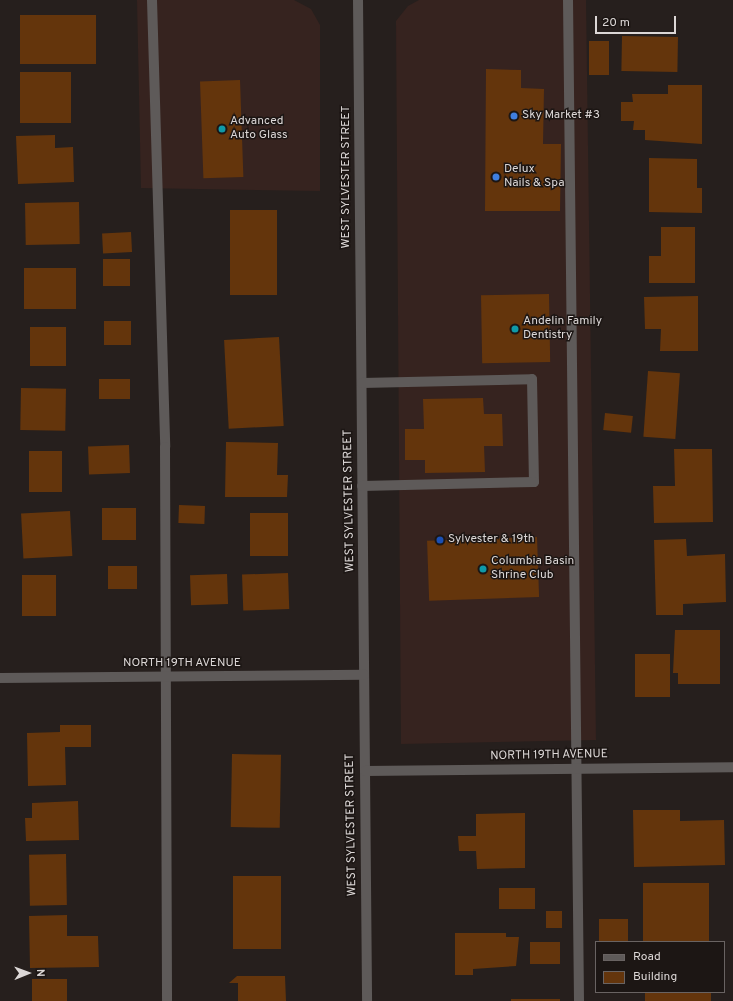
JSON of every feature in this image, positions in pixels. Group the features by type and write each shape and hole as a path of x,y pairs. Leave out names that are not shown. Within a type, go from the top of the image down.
{"street":[{"path":"152,0 165,447 167,1001"},
{"name":"WEST SYLVESTER STREET","path":"358,0 367,1001"},
{"path":"568,0 578,768 579,1001"},
{"path":"362,383 532,379 534,482 362,486"},
{"name":"NORTH 19TH AVENUE","path":"0,678 364,676"},
{"name":"NORTH 19TH AVENUE","path":"365,771 733,767"}],"shaded area":[{"path":"137,0 294,0 311,9 320,25 320,191 141,188"},
{"path":"419,0 586,0 596,740 401,744 396,21 408,6"}],"building":[{"path":"20,15 96,15 96,64 20,64"},
{"path":"622,36 678,37 677,72 621,71"},
{"path":"589,41 609,41 609,75 589,75"},
{"name":"Sky Market #3","path":"486,69 521,70 521,88 544,89 543,144 561,144 560,211 485,211"},
{"path":"20,72 71,72 71,123 20,123"},
{"name":"Advanced Auto Glass","path":"240,80 243,177 203,178 200,81"},
{"path":"668,85 702,85 702,144 645,140 645,130 633,130 634,121 621,121 621,102 633,102 632,94 668,94"},
{"path":"55,135 55,148 73,147 74,182 18,184 16,136"},
{"path":"649,158 697,159 697,188 702,188 702,213 649,212"},
{"path":"79,202 80,244 26,245 25,203"},
{"path":"230,210 277,210 277,295 230,295"},
{"path":"661,227 695,227 695,283 649,283 649,256 661,256"},
{"path":"131,232 132,252 103,253 102,234"},
{"path":"103,259 130,259 130,286 103,286"},
{"path":"24,268 76,268 76,309 24,309"},
{"name":"Andelin Family Dentistry","path":"549,294 550,362 482,363 481,295"},
{"path":"698,296 698,351 660,351 661,329 645,329 644,297"},
{"path":"104,321 131,321 131,345 104,345"},
{"path":"30,327 66,327 66,366 30,366"},
{"path":"279,337 284,426 229,429 224,340"},
{"path":"648,371 680,373 675,439 643,437"},
{"path":"99,379 130,379 130,399 99,399"},
{"path":"21,388 66,389 65,431 20,430"},
{"path":"483,398 484,414 502,414 503,446 484,446 485,472 425,473 425,460 405,460 405,429 424,429 423,399"},
{"path":"605,413 633,416 631,433 603,430"},
{"path":"226,442 278,443 277,475 288,475 287,497 225,497"},
{"path":"129,445 130,473 89,474 88,446"},
{"path":"674,449 712,449 713,522 654,523 653,486 675,486"},
{"path":"29,451 62,451 62,492 29,492"},
{"path":"179,505 205,506 204,524 178,523"},
{"path":"102,508 136,508 136,540 102,540"},
{"path":"70,511 72,556 23,559 21,514"},
{"path":"250,513 288,513 288,556 250,556"},
{"name":"Columbia Basin Shrine Club","path":"537,537 539,597 429,601 427,541"},
{"path":"686,539 687,556 725,554 726,602 683,604 683,615 656,615 654,540"},
{"path":"108,566 137,566 137,589 108,589"},
{"path":"288,573 289,609 243,611 242,575"},
{"path":"227,574 228,604 191,605 190,575"},
{"path":"22,575 56,575 56,616 22,616"},
{"path":"675,630 720,630 720,684 678,684 678,673 673,673"},
{"path":"635,654 670,654 670,697 635,697"},
{"path":"60,725 91,725 91,747 65,747 66,785 28,786 27,733 60,732"},
{"path":"232,754 281,755 280,828 231,827"},
{"path":"78,801 79,840 26,841 25,818 32,818 32,803"},
{"path":"633,810 680,810 680,821 724,820 725,865 634,867"},
{"path":"525,813 525,868 477,869 476,851 459,851 458,836 476,836 476,814"},
{"path":"66,854 67,905 30,906 29,855"},
{"path":"233,876 281,876 281,949 233,949"},
{"path":"643,883 709,883 709,941 643,941"},
{"path":"499,888 535,888 535,909 499,909"},
{"path":"546,911 562,911 562,928 546,928"},
{"path":"67,915 67,936 98,936 99,967 30,968 29,916"},
{"path":"599,919 628,919 628,941 599,941"},
{"path":"455,933 506,933 506,937 519,937 516,966 473,969 473,975 455,975"},
{"path":"530,942 560,942 560,964 530,964"},
{"path":"237,976 285,976 286,1001 238,1001 238,983 229,983"},
{"path":"32,979 67,979 67,1001 32,1001"},
{"path":"645,993 711,993 711,1001 645,1001"},
{"path":"511,999 560,999 560,1001 511,1001"}],"place":[{"name":"Sky Market #3","path":"514,116"},
{"name":"Advanced Auto Glass","path":"222,129"},
{"name":"Delux Nails & Spa","path":"496,177"},
{"name":"Andelin Family Dentistry","path":"515,329"},
{"name":"Sylvester & 19th","path":"440,540"},
{"name":"Columbia Basin Shrine Club","path":"483,569"}]}
